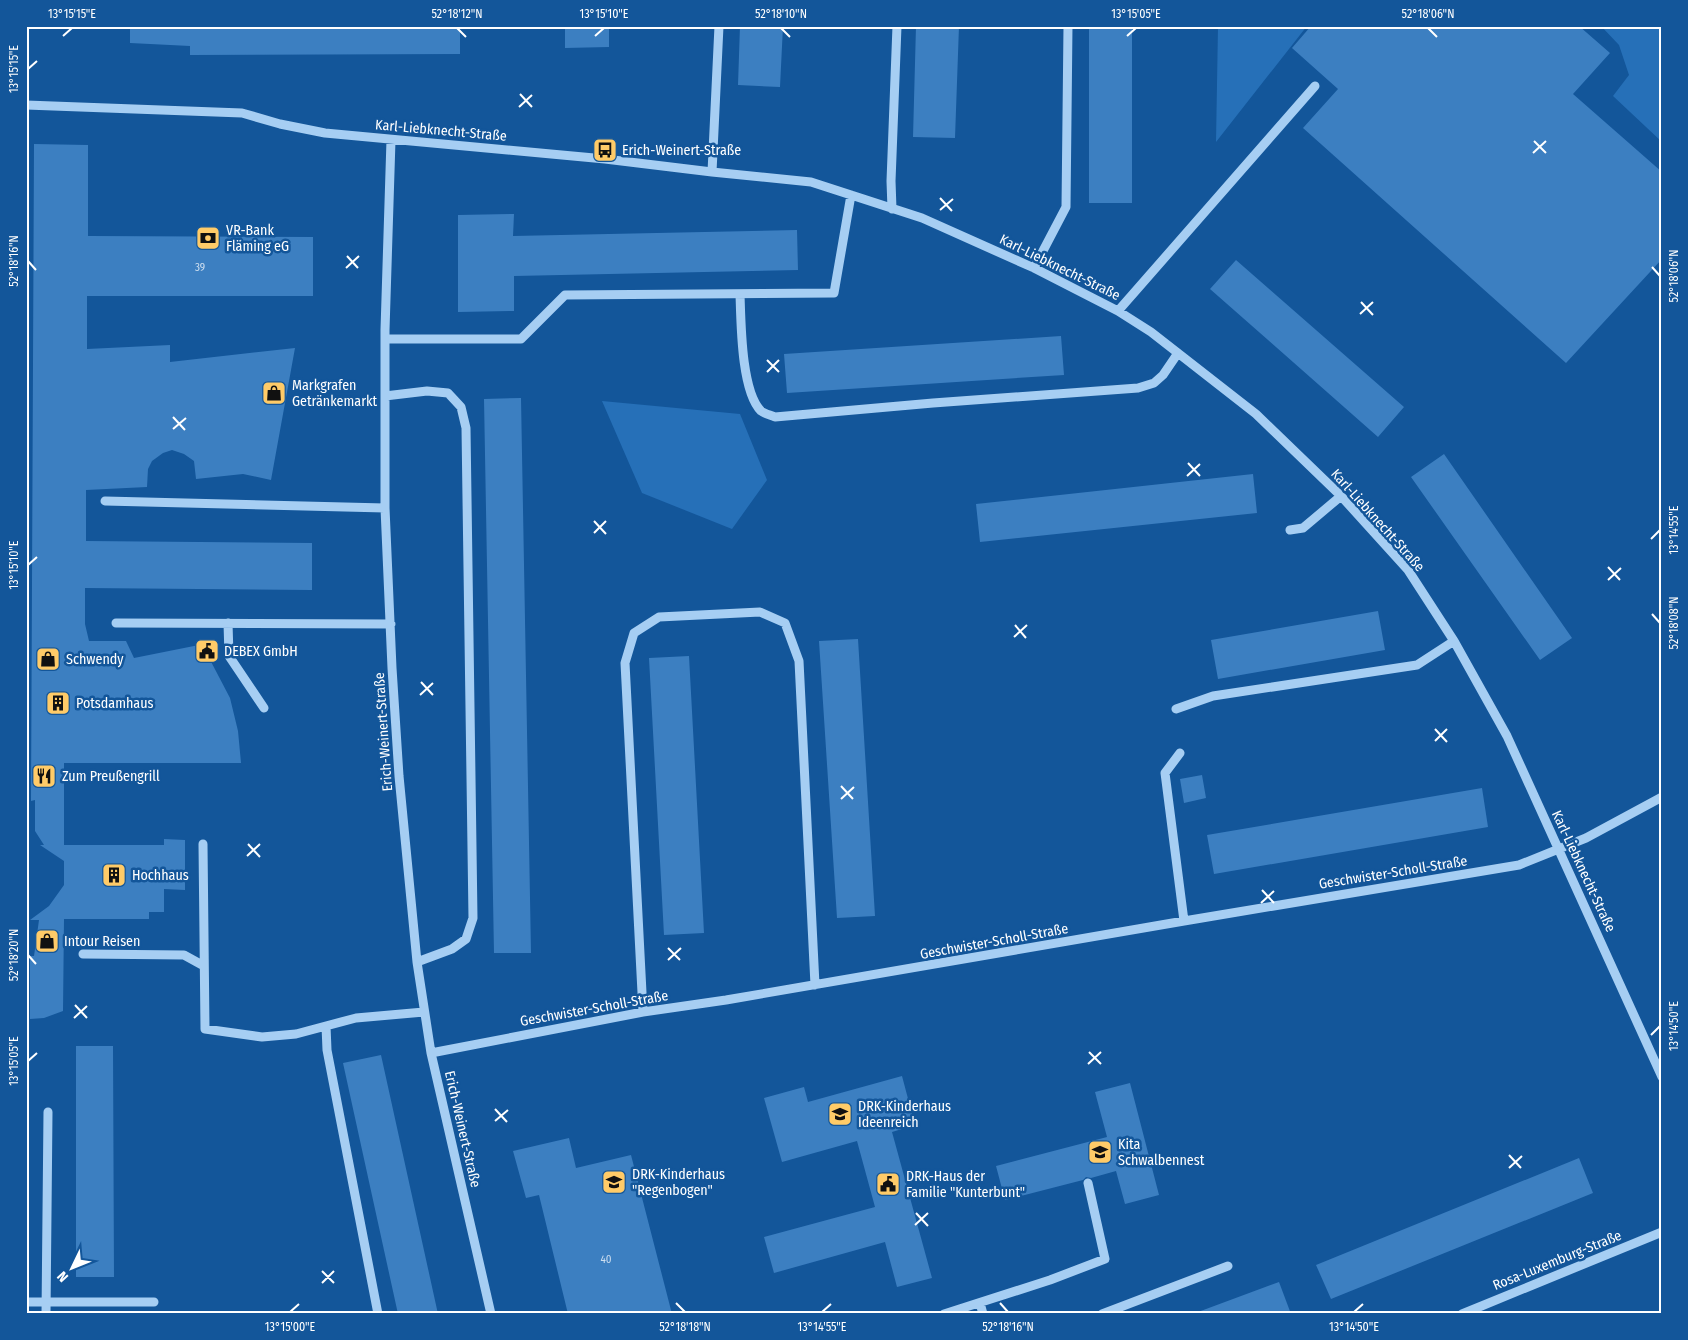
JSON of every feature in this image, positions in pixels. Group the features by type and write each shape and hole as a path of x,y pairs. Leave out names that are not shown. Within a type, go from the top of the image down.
{"street":[{"path":"712,172 719,26"},
{"path":"892,209 891,181 897,26"},
{"path":"1034,268 1066,208 1068,26"},
{"path":"1118,311 1315,86"},
{"name":"Karl-Liebknecht-Straße","path":"26,105 242,112 280,124 324,133 605,159 811,182 922,218 1034,268 1118,311 1151,332 1256,414 1341,496 1408,570 1454,641 1507,736 1662,1077"},
{"name":"Erich-Weinert-Straße","path":"391,140 385,339 385,508 399,776 417,962 431,1053 491,1314"},
{"path":"385,339 521,339 565,295 834,293 852,195"},
{"path":"740,294 742,331 750,393 762,412 775,417 1138,388 1154,383 1163,375 1178,353"},
{"path":"385,396 427,391 448,393 461,406 466,428 473,918 466,939 452,949 417,962"},
{"path":"1290,530 1304,528 1341,496"},
{"path":"105,500 385,508"},
{"path":"643,1012 625,663 634,633 659,617 760,612 785,623 799,661 815,985"},
{"path":"116,623 391,624"},
{"path":"228,623 229,656 264,708"},
{"path":"1176,709 1212,696 1417,665 1454,641"},
{"path":"1180,753 1165,773 1184,921"},
{"name":"Geschwister-Scholl-Straße","path":"431,1053 643,1012 815,985 1519,865 1586,838 1662,797"},
{"path":"203,844 205,1029 262,1037 296,1034 356,1018 424,1012"},
{"path":"83,954 184,955 204,966"},
{"path":"326,1026 326,1050 378,1314"},
{"path":"46,1314 48,1112"},
{"path":"944,1314 1050,1280 1105,1259 1088,1183"},
{"name":"Rosa-Luxemburg-Straße","path":"1462,1314 1662,1232"},
{"path":"1102,1314 1228,1266"},
{"path":"26,1302 154,1302"},
{"path":"980,1303 983,1314"}],"shaded area":[{"path":"1218,26 1307,26 1216,142"},
{"path":"1601,26 1662,26 1662,142 1613,96 1629,75 1619,45"},
{"path":"602,401 740,414 767,480 732,529 642,493"}],"building":[{"path":"130,26 460,26 460,54 190,55 190,46 130,43"},
{"path":"565,26 609,26 609,47 565,48"},
{"path":"740,26 783,26 780,87 738,85"},
{"path":"916,26 959,26 955,138 913,137"},
{"path":"1089,26 1132,26 1132,203 1089,203"},
{"path":"1311,26 1579,26 1610,53 1573,94 1662,172 1662,259 1566,363 1303,128 1338,89 1292,48"},
{"path":"34,144 88,145 88,236 313,237 313,296 87,296 87,349 170,345 170,362 295,348 271,480 243,474 196,479 194,461 184,454 172,450 163,453 152,461 148,469 147,487 86,490 86,541 312,543 312,590 85,588 85,624 89,641 126,641 134,658 199,645 207,654 230,698 238,731 241,763 64,763 64,845 164,845 164,839 185,840 185,890 164,889 164,912 149,912 149,919 64,919 63,1011 44,1018 30,1019 30,956 34,956 39,920 30,920 49,906 64,885 64,861 40,845 44,845 35,831 35,800 31,801"},
{"path":"514,214 513,236 797,230 798,270 514,276 514,311 458,312 458,215"},
{"path":"1236,260 1404,407 1378,437 1210,289"},
{"path":"1061,336 1064,375 787,393 784,354"},
{"path":"521,398 531,953 494,953 484,399"},
{"path":"1444,454 1572,638 1540,660 1411,477"},
{"path":"1253,474 1257,513 980,542 976,504"},
{"path":"1378,611 1385,650 1218,679 1211,640"},
{"path":"858,639 875,916 837,918 819,641"},
{"path":"689,656 704,933 664,935 649,658"},
{"path":"1202,775 1206,798 1184,803 1180,779"},
{"path":"1482,788 1488,827 1214,874 1207,835"},
{"path":"76,1046 113,1046 114,1277 76,1277"},
{"path":"381,1055 438,1314 398,1314 343,1063"},
{"name":"DRK-Haus der Familie \"Kunterbunt\"","path":"902,1076 915,1125 892,1132 932,1278 897,1287 885,1242 774,1273 764,1237 875,1207 857,1141 782,1162 764,1098 804,1087 808,1102"},
{"name":"Kita Schwalbennest","path":"1130,1083 1159,1195 1125,1204 1116,1171 1091,1178 1086,1177 1083,1180 1005,1200 996,1166 1107,1137 1095,1092"},
{"path":"569,1138 576,1168 631,1155 672,1314 568,1314 539,1195 526,1198 513,1151"},
{"path":"1579,1158 1593,1193 1331,1299 1316,1265"},
{"path":"1279,1282 1291,1314 1198,1314 1198,1312"}],"place":[{"name":"Erich-Weinert-Straße","path":"605,150"},
{"name":"VR-Bank Fläming eG","path":"208,238"},
{"name":"Markgrafen Getränkemarkt","path":"274,393"},
{"name":"DEBEX GmbH","path":"207,651"},
{"name":"Schwendy","path":"48,659"},
{"name":"Potsdamhaus","path":"58,703"},
{"name":"Zum Preußengrill","path":"44,776"},
{"name":"Hochhaus","path":"114,875"},
{"name":"Intour Reisen","path":"47,941"},
{"name":"DRK-Kinderhaus Ideenreich","path":"840,1114"},
{"name":"Kita Schwalbennest","path":"1100,1152"},
{"name":"DRK-Kinderhaus \"Regenbogen\"","path":"614,1182"},
{"name":"DRK-Haus der Familie \"Kunterbunt\"","path":"888,1184"}]}
